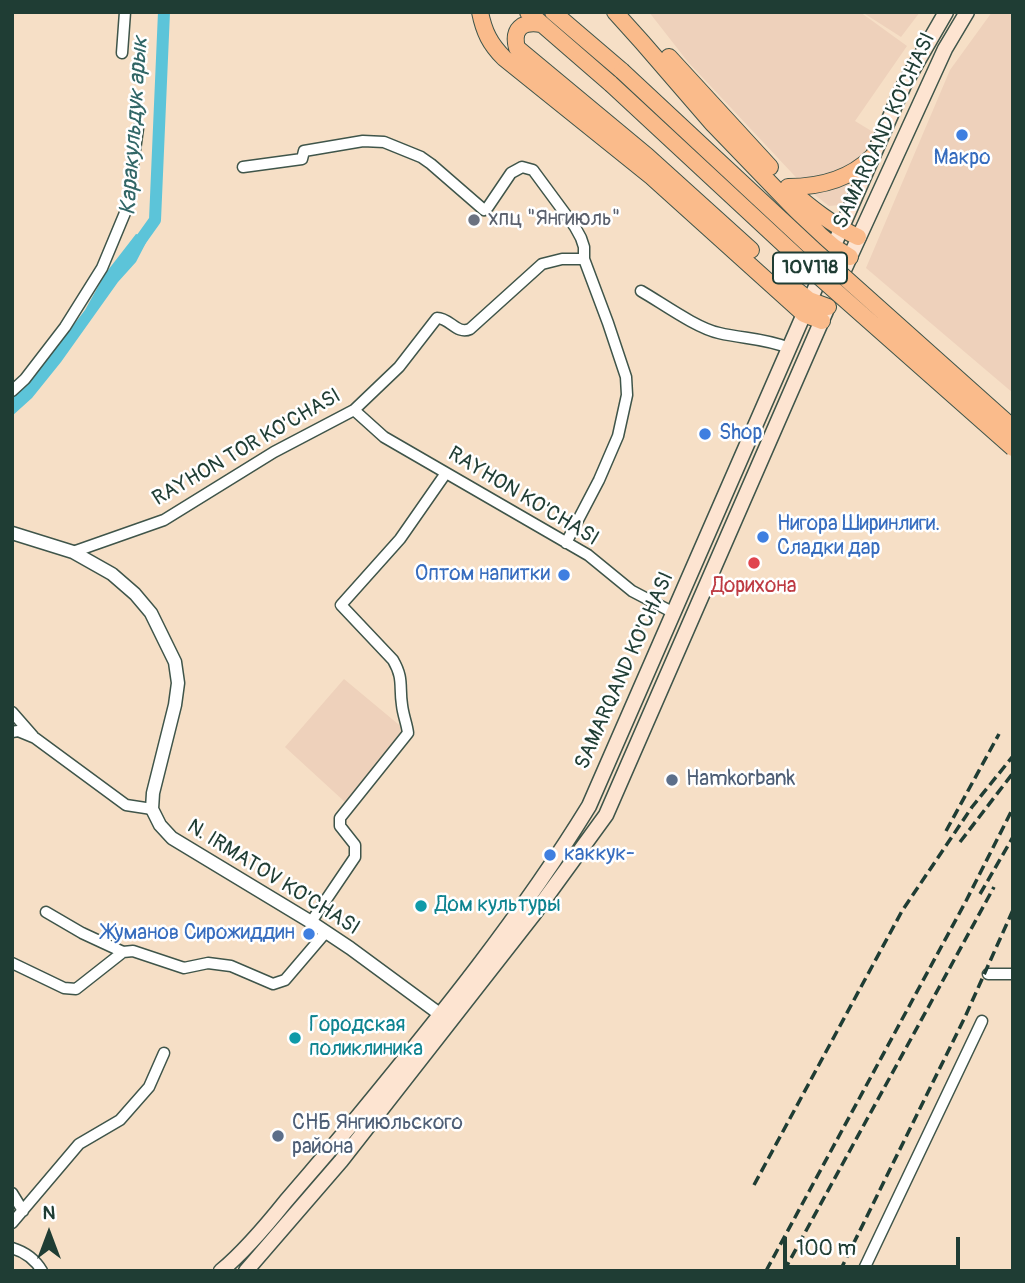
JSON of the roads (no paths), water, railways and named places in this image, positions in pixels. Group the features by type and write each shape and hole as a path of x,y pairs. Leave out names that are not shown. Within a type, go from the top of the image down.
{"main road":[{"path":"480,12 483,29 489,41 504,58 652,177 806,307 825,314"},
{"name":"10V118","path":"528,12 611,84 806,265 1013,448"},
{"name":"10V118","path":"553,12 622,71 814,250 1013,428"},
{"path":"614,12 713,124 834,247 850,257"},
{"path":"629,12 788,187 812,210 858,237"},
{"name":"SAMARQAND KO'CHASI","path":"221,1271 237,1258 329,1151 441,1015 522,907 589,806 904,85 946,12"},
{"name":"SAMARQAND KO'CHASI","path":"248,1270 341,1161 534,914 606,815 858,237 946,49 967,12"},
{"path":"541,24 527,24 518,30 515,40 517,48 647,156 794,290 806,307"},
{"path":"788,187 827,184 862,167 872,157"}],"street":[{"path":"122,53 125,12"},
{"path":"12,391 25,379 65,327 126,226 138,128"},
{"path":"243,167 302,159 304,151 363,141 384,142 421,157 484,210 512,173 522,167 533,170 581,238 584,259 626,377 627,395 618,436 599,480 566,543"},
{"name":"RAYHON TOR KO'CHASI","path":"73,552 164,520 274,452 354,411 399,366 437,318 443,318 461,331 470,329 542,264 562,259 584,259"},
{"path":"641,291 717,333 764,339 789,348 806,358"},
{"name":"RAYHON KO'CHASI","path":"354,411 384,437 588,555 632,591 674,613"},
{"path":"311,922 355,857 355,845 340,826 340,818 408,733 401,701 402,683 394,660 341,605 400,539 446,473"},
{"path":"12,533 73,552 112,574 135,594 151,613 174,662 178,683 153,793 152,809 126,805 35,738 12,712"},
{"path":"12,732 18,731 35,738"},
{"name":"N. IRMATOV KO'CHASI","path":"152,809 160,825 172,838 311,922 441,1015"},
{"path":"47,912 82,933 123,952 133,951 184,968 208,963 232,966 273,984 285,980 326,932"},
{"path":"12,963 64,988 76,989 123,952"},
{"path":"988,974 1013,974"},
{"path":"863,1271 982,1021"},
{"path":"12,1223 79,1144 120,1120 149,1087 164,1053"},
{"path":"12,1194 23,1211"},
{"path":"12,1248 37,1262 41,1271"},
{"path":"237,1258 248,1270"}],"water":[{"name":"Каракульдук арык","path":"136,234 149,237 136,262 118,282 61,362 32,398 12,416 12,398 28,384 85,310 105,274"}],"waterway":[{"name":"Каракульдук арык","path":"135,248 155,220 164,12"}],"railway":[{"path":"946,831 999,734"},
{"path":"754,1185 902,911 972,807 1013,756"},
{"path":"960,842 1013,773"},
{"path":"766,1271 966,901 1013,808"},
{"path":"980,894 1013,837"},
{"path":"784,1271 994,887"},
{"path":"840,1271 965,1017 1013,910"}],"place":[{"name":"Макро","path":"962,135"},
{"name":"хпц \"Янгиюль\"","path":"474,220"},
{"name":"Shop","path":"705,434"},
{"name":"Нигора Ширинлиги. Сладки дар","path":"763,537"},
{"name":"Дорихона","path":"754,563"},
{"name":"Оптом напитки","path":"564,575"},
{"name":"Hamkorbank","path":"672,780"},
{"name":"каккук-","path":"550,855"},
{"name":"Дом культуры","path":"421,906"},
{"name":"Жуманов Сирожиддин","path":"309,934"},
{"name":"Городская поликлиника","path":"295,1038"},
{"name":"СНБ Янгиюльского района","path":"278,1136"}]}
